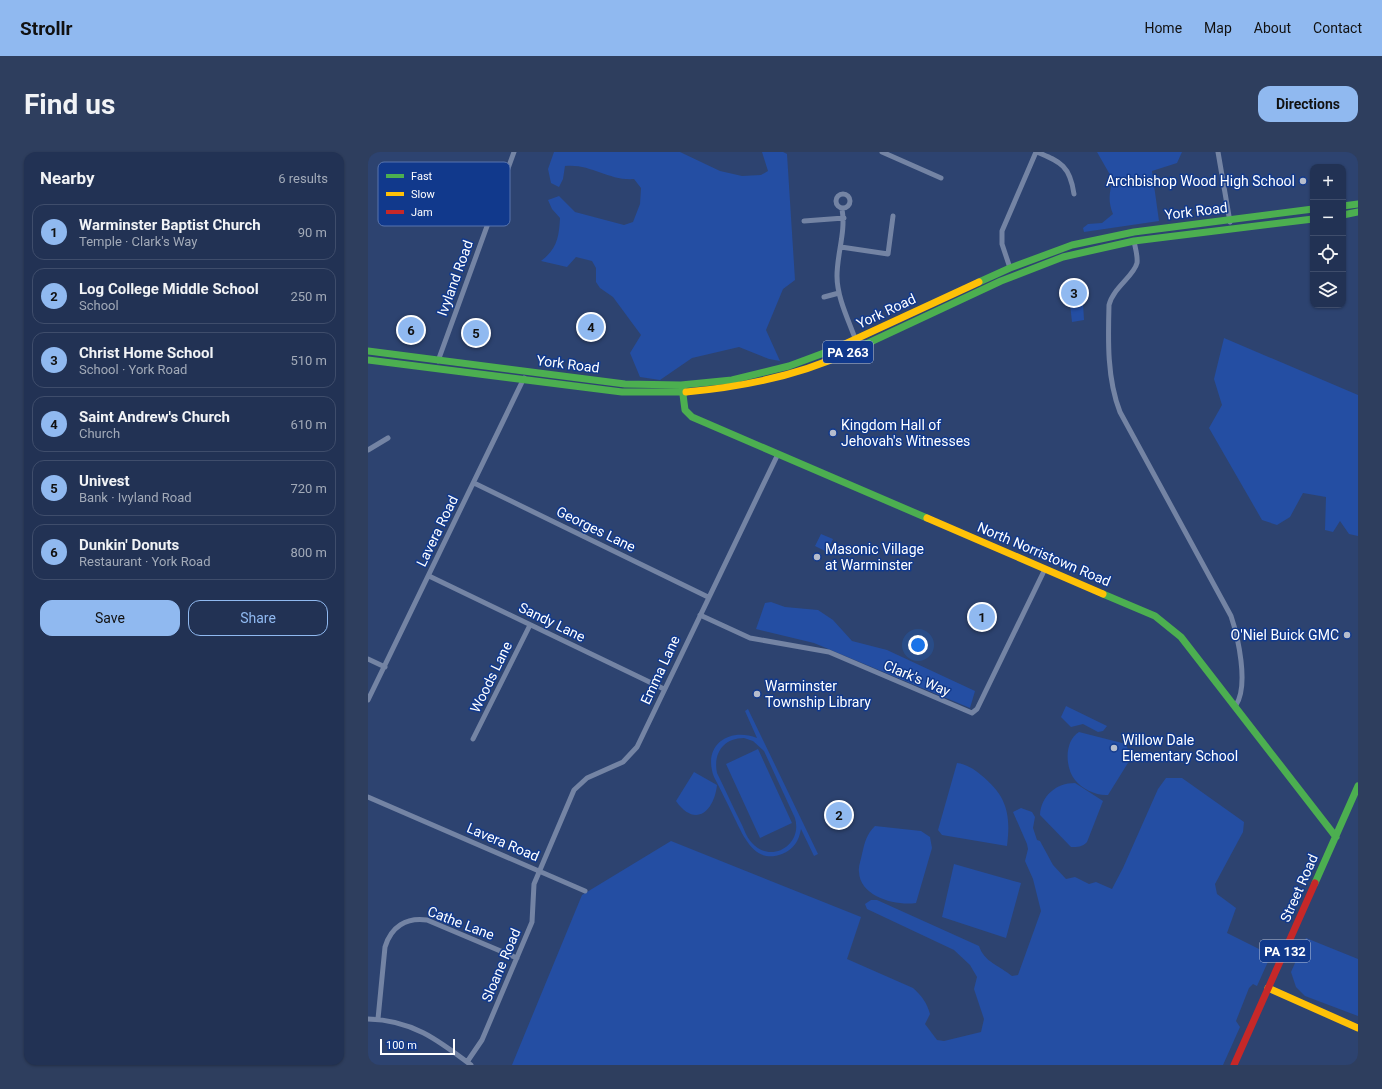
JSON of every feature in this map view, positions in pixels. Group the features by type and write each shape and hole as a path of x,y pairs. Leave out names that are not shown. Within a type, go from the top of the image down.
{"main road":[{"path":"1346,206 1358,204"},
{"name":"York Road","path":"368,352 625,384 681,385 710,383 764,373 802,362 855,340 1010,268 1052,251 1085,241 1134,232 1310,210"},
{"path":"1346,214 1358,212"},
{"name":"York Road","path":"368,360 622,392 682,393 726,388 766,381 817,365 858,348 1037,266 1090,249 1134,240 1310,219"},
{"name":"North Norristown Road","path":"681,385 685,410 692,417 1155,616 1167,623 1236,705 1336,837"},
{"name":"Street Road","path":"1234,1065 1358,786"},
{"path":"1268,988 1358,1028"}],"street":[{"name":"Ivyland Road","path":"510,163 514,152"},
{"path":"882,152 940,178"},
{"path":"1010,268 1002,244 1002,231 1036,152 1055,160 1064,167 1070,176 1074,194"},
{"path":"1218,152 1230,220 1230,229"},
{"path":"842,209 844,218 837,278 839,293 858,348"},
{"path":"841,247 888,254 893,216"},
{"path":"804,221 844,218"},
{"name":"Ivyland Road","path":"436,369 487,226"},
{"path":"1134,240 1137,259 1135,267 1113,295 1109,305 1111,371 1115,398 1120,412 1231,616 1239,648 1241,686 1240,696 1236,705"},
{"path":"824,297 839,293"},
{"name":"Lavera Road","path":"368,700 474,483 526,372"},
{"path":"368,450 388,438"},
{"name":"Emma Lane","path":"539,871 574,790 588,778 619,764 630,756 637,746 778,454"},
{"name":"Georges Lane","path":"474,483 708,597"},
{"name":"Clark's Way","path":"700,615 750,638 829,652 972,713 978,709 1046,569"},
{"name":"Sandy Lane","path":"429,576 664,689"},
{"name":"Woods Lane","path":"473,739 530,625"},
{"path":"368,659 384,667"},
{"name":"Lavera Road","path":"368,797 585,891"},
{"name":"Sloane Road","path":"469,1063 482,1040 532,922 534,884 539,871"},
{"name":"Cathe Lane","path":"378,1019 385,947 389,936 403,923 416,919 433,922 517,958"},
{"path":"368,1019 378,1019 400,1023 420,1030 469,1063"}],"shaded area":[{"path":"554,152 680,152 720,171 742,176 761,175 768,171 762,152 783,152 787,154 795,280 783,289 766,330 780,361 769,359 739,347 692,358 660,380 640,377 630,353 641,335 613,297 600,288 596,282 596,268 592,261 576,257 567,267 541,261 551,252 554,247 559,231 560,218 552,209 548,200 559,196 575,212 624,225 633,222 640,204 641,188 634,179 625,179 591,169 574,166 565,166 563,179 559,187 551,183 548,169"},
{"path":"1097,152 1182,152 1177,163 1152,171 1159,221 1084,232 1083,228 1088,224 1102,223 1113,214 1110,205 1110,197 1113,180"},
{"path":"1083,303 1084,320 1072,322 1070,304"},
{"path":"1224,338 1358,395 1358,536 1349,534 1340,521 1333,532 1325,530 1326,497 1303,493 1290,517 1277,525 1262,520 1209,428 1222,405 1214,379"},
{"path":"821,534 833,539 827,552 815,546"},
{"path":"771,602 785,607 818,610 833,620 852,641 887,650 975,691 970,708 814,643 756,629 765,603"},
{"path":"1066,706 1107,726 1103,731 1098,732 1083,724 1071,727 1061,717"},
{"path":"748,709 818,854 814,856 801,829 795,844 786,852 772,856 757,852 741,831 714,777 711,766 712,756 720,741 737,735 747,735 757,738 745,711","holes":["744,738 753,741 764,751 795,818 796,828 790,843 784,848 776,851 768,852 760,849 750,841 717,773 716,766 718,754 725,744 730,741"]},
{"path":"1079,732 1126,744 1131,758 1108,795 1095,793 1086,789 1075,780 1069,769 1069,748 1074,736"},
{"path":"758,749 792,823 760,838 726,764"},
{"path":"957,763 973,769 997,790 1002,798 1008,824 1007,846 942,835 938,830"},
{"path":"694,772 717,785 712,803 708,809 697,815 690,814 676,801"},
{"path":"1166,778 1182,778 1244,822 1243,832 1215,884 1217,894 1236,908 1227,933 1271,955 1257,986 1253,984 1249,988 1236,1021 1240,1027 1223,1065 512,1065 582,895 671,841 861,917 847,959 913,988 926,1003 930,1014 925,1024 937,1040 944,1041 981,1032 984,1019 974,989 977,977 970,965 954,950 867,909 865,904 871,900 877,900 979,946 988,960 1012,976 1018,975 1041,911 1033,879 1025,861 1028,849 1027,844 1013,812 1021,808 1032,812 1035,817 1033,828 1037,840 1040,841 1053,865 1066,879 1075,877 1089,884 1096,882 1112,889 1123,868 1158,789"},
{"path":"1075,783 1103,801 1087,842 1080,846 1071,847 1040,815 1043,802 1051,792 1062,785"},
{"path":"875,826 921,831 930,837 932,848 916,903 899,903 880,898 872,894 861,881 859,868 864,846 868,836"},
{"path":"954,864 1021,883 1006,938 942,917"},
{"path":"1306,938 1358,959 1358,1016 1305,996 1296,987 1291,972"}],"traffic: fast":[{"path":"1346,206 1358,204"},
{"path":"979,282 1010,268 1072,245 1134,232 1310,209"},
{"path":"1346,214 1358,212"},
{"path":"849,352 1001,281 1063,257 1134,241 1310,219"},
{"path":"368,351 625,384 681,385 732,380 789,366 832,350"},
{"path":"368,360 622,392 686,392"},
{"path":"682,387 685,410 692,417 927,518"},
{"path":"1103,594 1155,616 1181,637 1336,837"},
{"path":"1315,883 1358,786"}],"traffic: slow":[{"path":"832,350 979,282"},
{"path":"686,392 728,387 790,374 810,368 849,352"},
{"path":"927,518 1103,594"},
{"path":"1268,988 1358,1028"}],"traffic: jam":[{"path":"1234,1065 1315,883"}],"place":[{"name":"Archbishop Wood High School","path":"1303,181"},
{"name":"Christ Home School","path":"1074,293"},
{"name":"Saint Andrew's Church","path":"591,327"},
{"name":"Dunkin' Donuts","path":"411,330"},
{"name":"Univest","path":"476,333"},
{"name":"Kingdom Hall of Jehovah's Witnesses","path":"833,433"},
{"name":"Masonic Village at Warminster","path":"817,557"},
{"name":"Warminster Baptist Church","path":"982,617"},
{"name":"O'Niel Buick GMC","path":"1347,635"},
{"name":"Warminster Township Library","path":"757,694"},
{"name":"Willow Dale Elementary School","path":"1114,748"},
{"name":"Log College Middle School","path":"839,815"}]}
